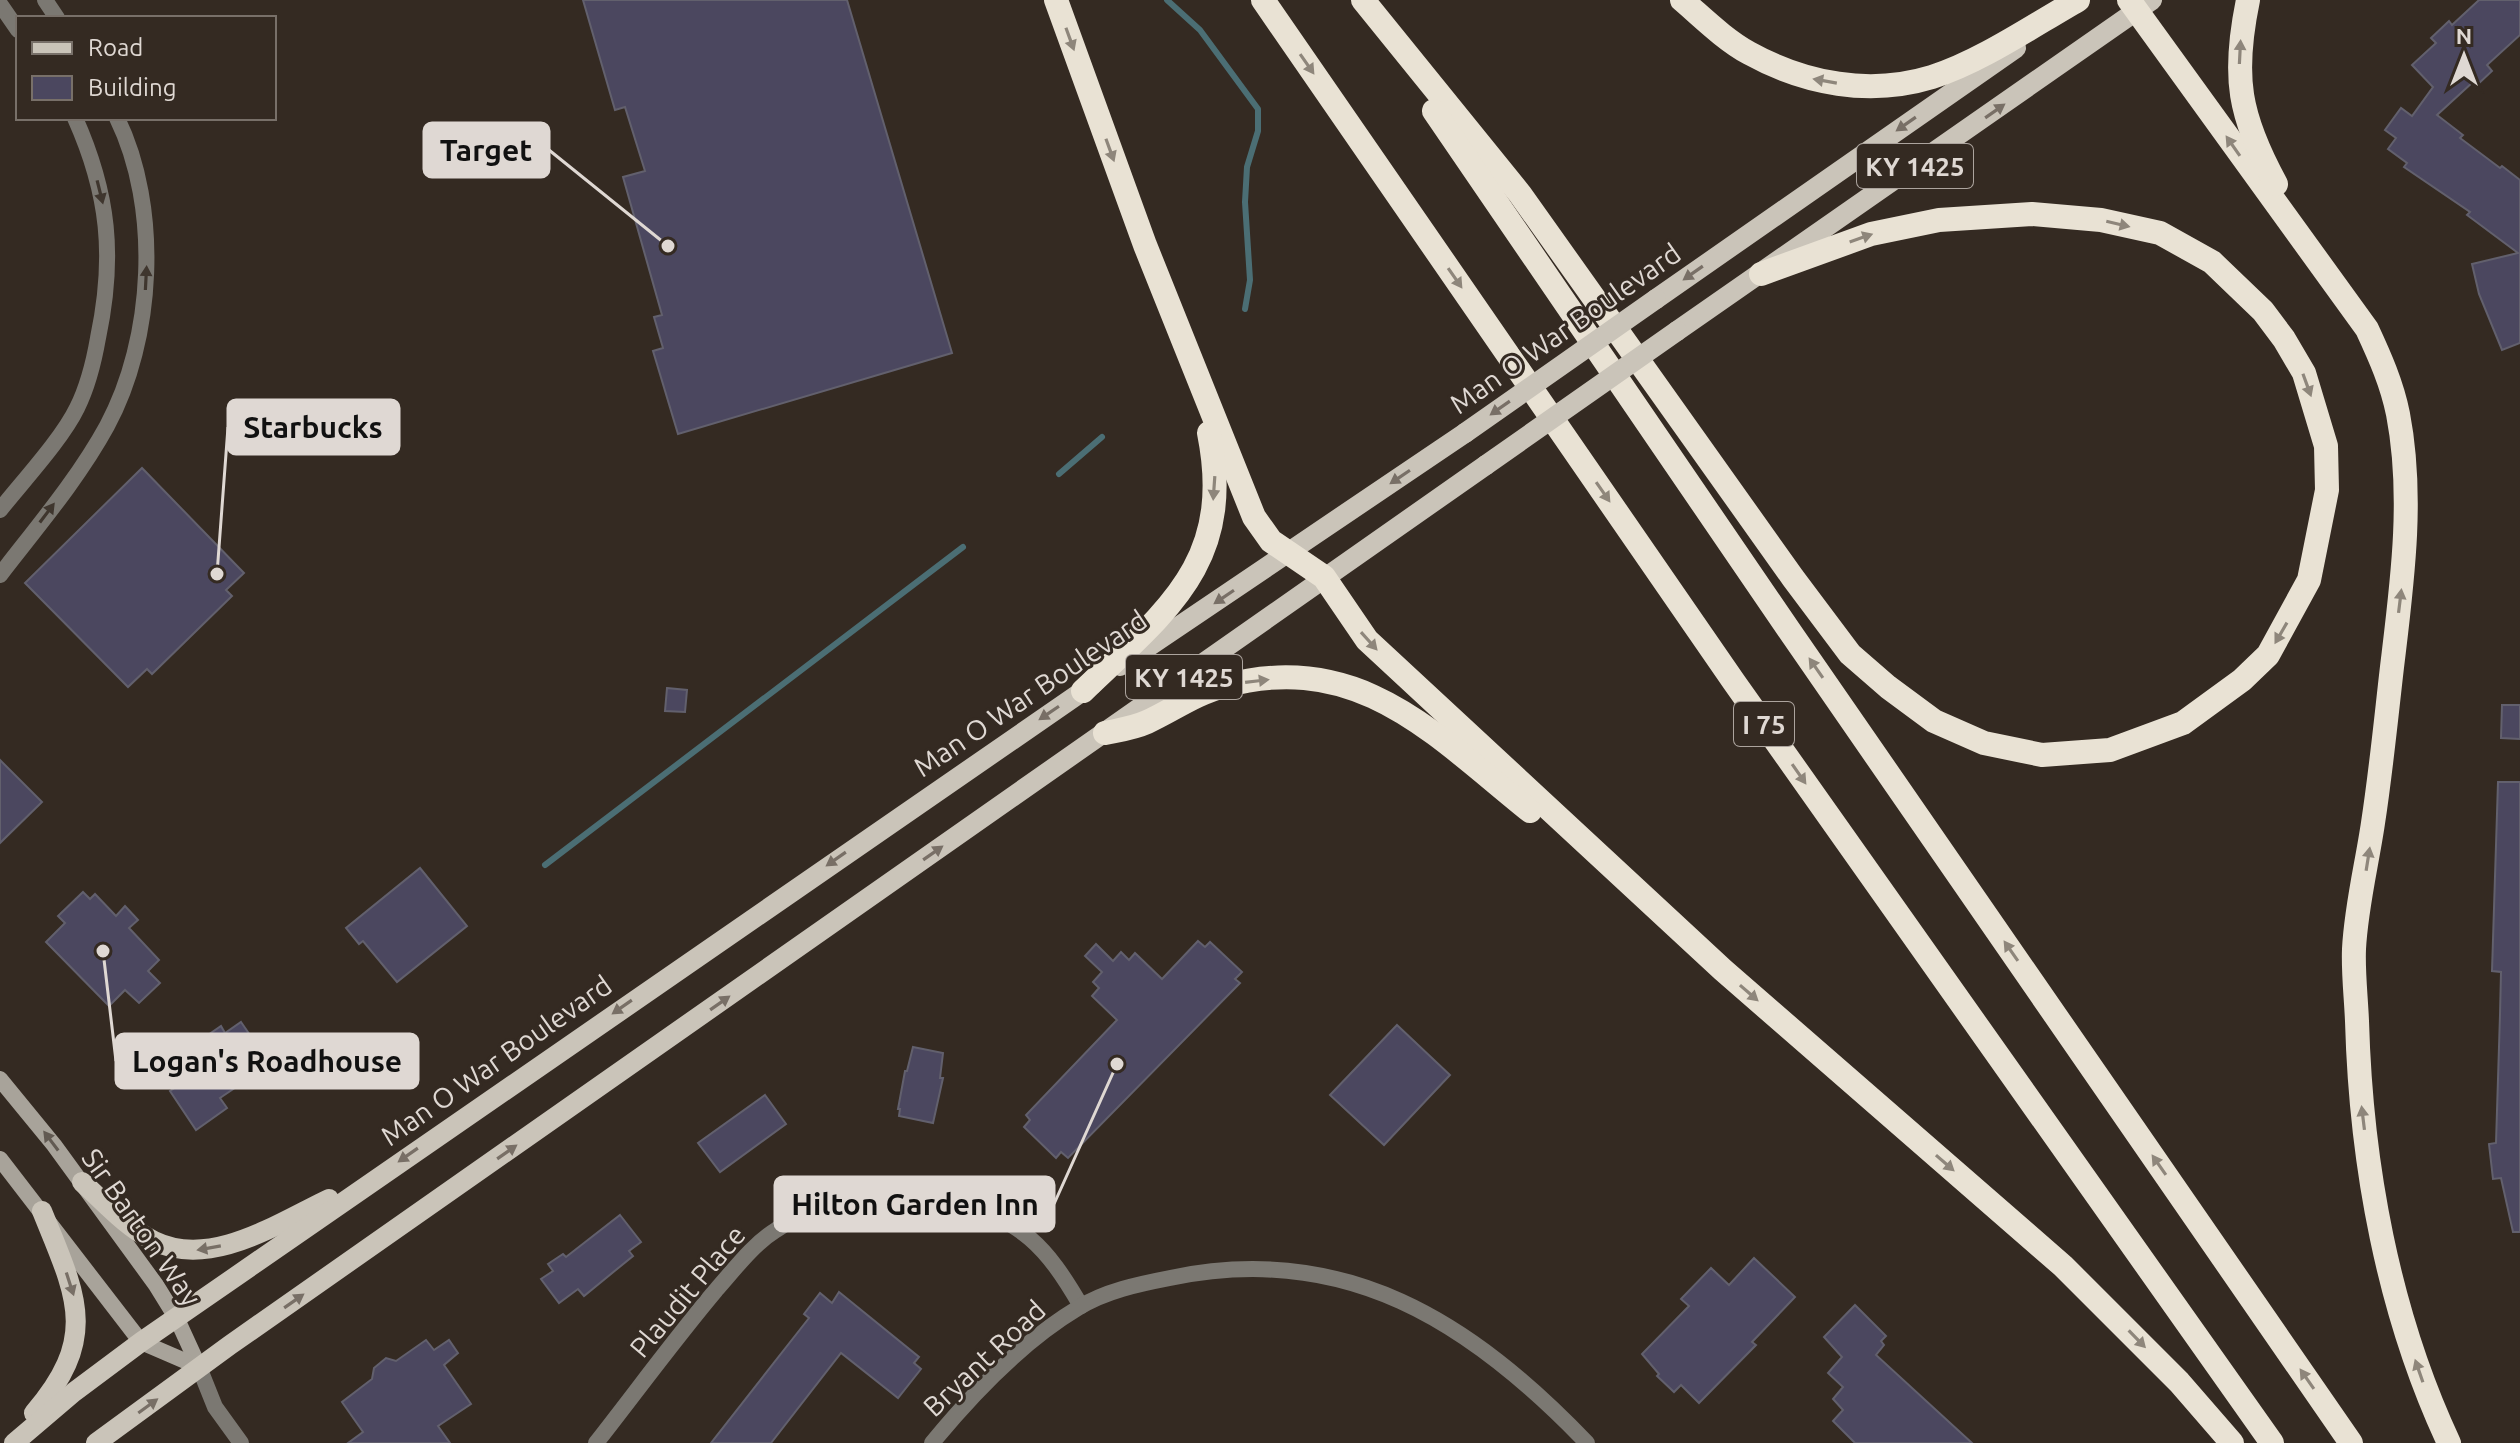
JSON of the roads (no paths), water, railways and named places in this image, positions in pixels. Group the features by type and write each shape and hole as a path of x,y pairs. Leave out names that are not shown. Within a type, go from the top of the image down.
{"highway":[{"path":"1056,0 1145,245 1254,517 1271,541 1324,577 1367,640 1691,940 2063,1266 2170,1372 2232,1443"},
{"name":"I 75","path":"1263,0 1734,682 2272,1443"},
{"path":"1361,0 1520,194 1850,654 1934,721 1984,743 2042,755 2110,750 2183,723 2242,680 2268,655 2309,580 2327,490 2326,446 2304,373 2284,339 2263,311 2212,262 2160,233 2101,220 2032,214 1939,220 1871,234 1761,274"},
{"name":"I 75","path":"1361,0 1773,607 2351,1443"},
{"path":"1682,0 1747,52 1792,73 1820,82 1901,85 1934,76 1966,62 2078,0"},
{"path":"2248,0 2241,34 2239,81 2246,120 2259,152 2313,254"},
{"path":"2139,3 2249,169 2367,329 2389,378 2398,417 2405,492 2402,581 2378,794 2354,947 2358,1077 2367,1152 2382,1234 2404,1327 2429,1400 2449,1443"},
{"path":"1083,691 1170,607 1200,563 1208,539 1214,463 1190,357"},
{"path":"1105,733 1144,723 1188,700 1224,686 1294,677 1326,680 1358,689 1389,702 1421,723 1691,940"}],"main road":[{"name":"Man O War Boulevard","path":"11,1443 141,1342 383,1172 1015,735 1465,433 2085,0"},
{"name":"KY 1425","path":"199,1367 1761,274 2139,3"},
{"name":"Sir Barton Way","path":"0,1079 82,1182 156,1285 177,1319 199,1367"},
{"path":"0,1159 141,1342 199,1367"},
{"path":"82,1182 152,1241 174,1249 200,1251 226,1245 271,1227 383,1172"},
{"path":"11,1443 55,1389 69,1362 76,1338 74,1295 42,1211"},
{"path":"96,1443 199,1367"}],"street":[{"path":"0,4 16,27"},
{"path":"0,510 77,408 94,361 105,304 109,259 102,198 76,120"},
{"path":"0,575 93,449 119,401 132,366 145,296 145,229 131,157 118,120"},
{"name":"Plaudit Place","path":"596,1443 742,1260 773,1231 807,1212 841,1199 877,1192 918,1193 947,1197 977,1207 1024,1233 1045,1251 1081,1306"},
{"name":"Bryant Road","path":"932,1443 952,1418 1045,1330 1081,1306 1142,1284 1228,1269 1267,1269 1353,1284 1420,1308 1501,1362 1587,1443"},
{"path":"199,1367 215,1407 241,1443"}],"waterway":[{"path":"1167,0 1200,30 1258,109 1258,131 1247,167 1245,202 1250,280 1245,309"},
{"path":"1059,474 1102,437"},
{"path":"545,865 963,547"}],"place":[{"name":"Target","path":"668,246"},
{"name":"Starbucks","path":"217,574"},
{"name":"Logan's Roadhouse","path":"103,951"},
{"name":"Hilton Garden Inn","path":"1117,1064"}]}
